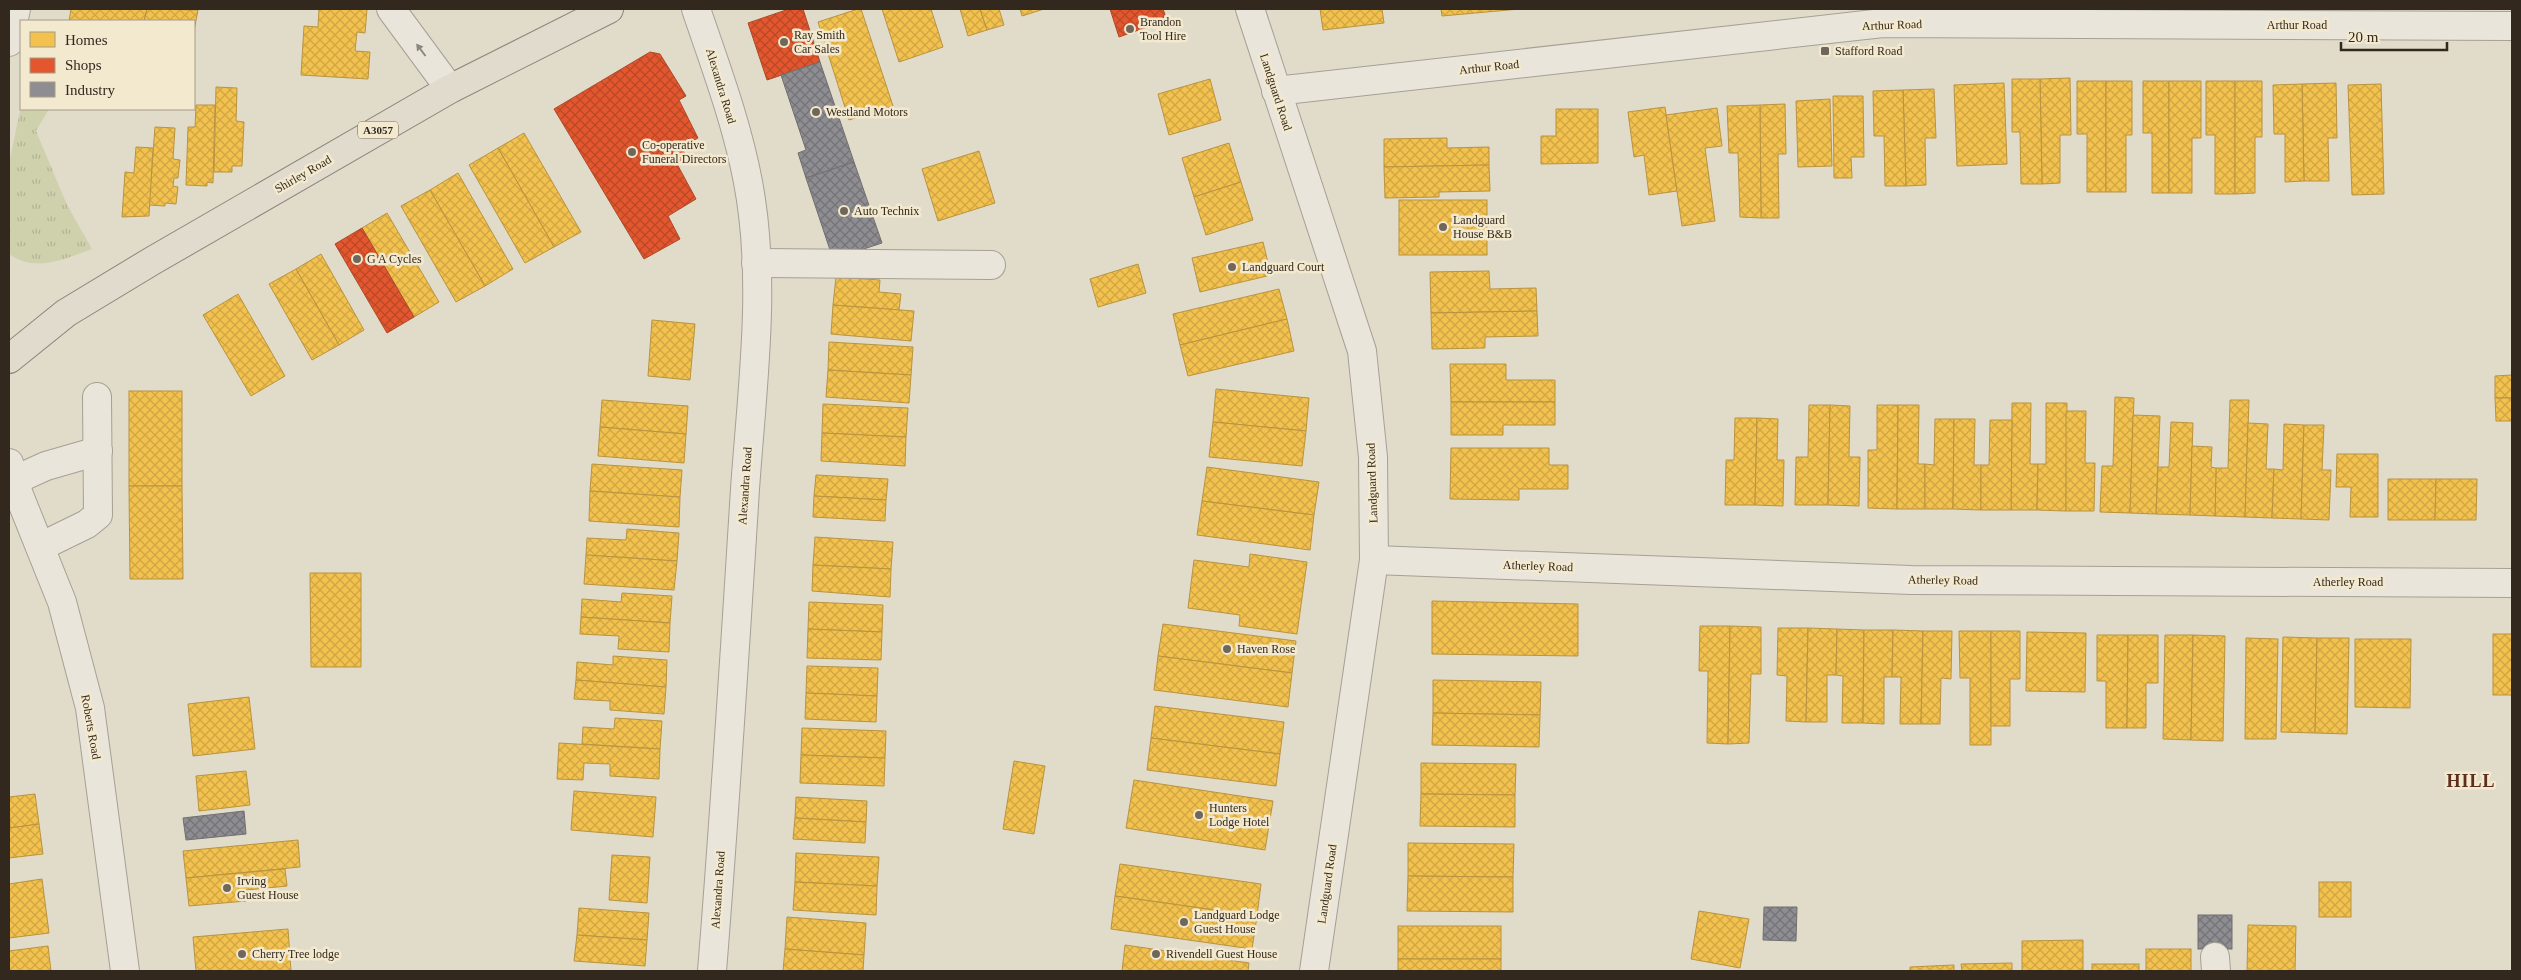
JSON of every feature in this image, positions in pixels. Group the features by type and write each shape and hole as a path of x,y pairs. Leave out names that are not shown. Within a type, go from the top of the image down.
{"main road":[{"name":"Shirley Road","path":"9,359 76,306 450,88 609,9"}],"street":[{"path":"9,42 16,9"},
{"path":"391,9 450,88"},
{"name":"Alexandra Road","path":"696,9 728,104 748,182 756,263 754,353 726,789 712,971"},
{"name":"Landguard Road","path":"1250,9 1362,351 1373,457 1374,560 1314,971"},
{"name":"Arthur Road","path":"1276,91 1884,16 2512,26"},
{"path":"756,263 991,265"},
{"path":"40,547 87,524 98,515 97,397"},
{"path":"12,471 46,466 98,451"},
{"name":"Roberts Road","path":"12,471 62,602 90,708 125,971"},
{"name":"Atherley Road","path":"1374,560 1912,580 2512,583"}],"green space":[{"path":"20,110 48,110 36,131 67,205 92,249 60,260 39,263 19,260 9,254 9,164"}],"building: Homes":[{"path":"71,9 147,9 144,20 69,20"},
{"path":"147,9 198,10 195,26 195,20 144,20"},
{"path":"319,9 367,9 365,33 357,32 355,51 370,52 368,79 301,75 304,26 318,27"},
{"path":"861,9 893,106 849,120 818,22"},
{"path":"882,9 931,9 943,47 899,62"},
{"path":"960,9 980,9 987,30 968,36"},
{"path":"980,9 999,9 1004,25 987,30"},
{"path":"1020,9 1044,9 1022,16"},
{"path":"1320,9 1382,9 1384,23 1323,30"},
{"path":"1441,9 1520,9 1442,16"},
{"path":"2070,78 2071,135 2060,135 2060,183 2042,184 2040,79"},
{"path":"1210,79 1221,120 1169,135 1158,94"},
{"path":"2012,79 2040,79 2042,184 2021,184 2020,132 2012,132"},
{"path":"2077,81 2106,81 2106,192 2087,192 2087,134 2077,134"},
{"path":"2106,81 2132,81 2132,135 2126,135 2126,192 2106,192"},
{"path":"2143,81 2169,81 2169,193 2152,193 2152,133 2143,133"},
{"path":"2169,81 2201,81 2201,138 2192,138 2192,193 2169,193"},
{"path":"2206,81 2235,81 2235,194 2215,194 2215,135 2206,135"},
{"path":"2235,81 2262,81 2262,137 2255,137 2255,193 2235,194"},
{"path":"2004,83 2007,164 1957,166 1954,85"},
{"path":"2336,83 2337,138 2328,138 2329,181 2304,181 2302,84"},
{"path":"2302,84 2304,181 2285,182 2285,134 2274,134 2273,85"},
{"path":"2381,84 2384,194 2352,195 2348,85"},
{"path":"216,87 237,88 236,121 244,122 242,166 232,166 232,172 214,172"},
{"path":"1934,89 1936,138 1925,138 1926,185 1906,186 1903,90"},
{"path":"1903,90 1906,186 1885,186 1884,136 1874,136 1873,91"},
{"path":"1833,96 1863,96 1864,157 1851,157 1852,178 1834,178"},
{"path":"1830,99 1832,166 1798,167 1796,101"},
{"path":"1785,104 1786,154 1778,154 1779,218 1761,218 1760,105"},
{"path":"196,105 215,105 213,183 207,182 207,186 186,185 188,127 195,127"},
{"path":"1760,105 1761,218 1740,217 1738,153 1729,153 1727,106"},
{"path":"1665,107 1677,191 1649,195 1644,155 1634,157 1628,112"},
{"path":"1717,108 1722,146 1705,148 1715,221 1682,226 1666,115"},
{"path":"1556,109 1598,109 1598,163 1541,164 1541,136 1556,136"},
{"path":"155,127 175,128 173,159 180,160 178,178 174,178 173,186 178,187 176,204 165,203 165,206 149,205"},
{"path":"524,133 581,232 554,247 498,148"},
{"path":"1447,138 1447,148 1489,147 1489,165 1384,167 1384,139"},
{"path":"1229,143 1241,182 1194,197 1182,158"},
{"path":"136,147 153,148 149,216 122,217 125,172 134,173"},
{"path":"498,148 554,247 525,263 469,165"},
{"path":"979,151 995,203 938,221 922,169"},
{"path":"1489,165 1490,191 1439,192 1439,197 1385,198 1384,167"},
{"path":"458,173 513,269 485,286 430,190"},
{"path":"1241,182 1253,220 1206,235 1194,197"},
{"path":"430,190 485,286 456,302 401,206"},
{"name":"Landguard House B&B","path":"1399,200 1487,200 1487,255 1399,255"},
{"path":"387,213 439,302 414,317 362,228"},
{"name":"Landguard Court","path":"1263,242 1271,275 1200,292 1192,258"},
{"path":"321,254 364,330 339,345 296,269"},
{"path":"1138,264 1146,293 1098,307 1090,279"},
{"path":"296,269 339,345 312,360 269,284"},
{"path":"1489,271 1490,289 1536,288 1537,311 1431,313 1430,272"},
{"path":"836,277 880,280 879,292 901,294 899,310 833,305"},
{"path":"1279,289 1287,319 1180,345 1173,314"},
{"path":"238,294 285,376 251,396 203,315"},
{"path":"833,305 914,311 911,341 831,334"},
{"path":"1537,311 1538,336 1485,337 1485,348 1432,349 1431,313"},
{"path":"1287,319 1294,351 1188,376 1180,345"},
{"path":"652,320 695,324 690,380 648,376"},
{"path":"829,342 913,347 911,375 828,370"},
{"path":"1450,364 1506,364 1506,380 1555,380 1555,402 1451,402"},
{"path":"828,370 911,375 909,403 826,397"},
{"path":"2512,375 2512,398 2495,398 2495,376"},
{"path":"1216,389 1309,398 1306,431 1213,422"},
{"path":"129,391 182,391 182,486 129,486"},
{"path":"2115,397 2134,398 2130,513 2100,512 2102,466 2113,466"},
{"path":"2495,398 2512,398 2512,421 2496,421"},
{"path":"602,400 688,406 686,434 600,427"},
{"path":"2230,400 2249,400 2245,517 2215,516 2216,468 2228,468"},
{"path":"1451,402 1555,402 1555,425 1503,425 1503,435 1451,435"},
{"path":"2012,403 2031,403 2030,464 2038,464 2037,510 2011,510"},
{"path":"2046,403 2067,403 2066,511 2037,510 2038,464 2046,464"},
{"path":"823,404 908,408 906,437 822,433"},
{"path":"1809,405 1830,405 1828,505 1795,505 1796,457 1808,457"},
{"path":"1830,405 1850,406 1849,457 1860,457 1859,506 1828,505"},
{"path":"1877,405 1898,405 1897,509 1868,508 1868,450 1877,450"},
{"path":"1898,405 1919,405 1918,464 1925,464 1925,509 1897,509"},
{"path":"2066,411 2086,411 2085,463 2095,463 2094,511 2066,511"},
{"path":"2133,415 2160,416 2156,514 2130,513"},
{"path":"1735,418 1757,418 1755,505 1725,505 1726,460 1734,460"},
{"path":"1757,418 1778,419 1777,460 1784,460 1783,506 1755,505"},
{"path":"1935,419 1954,419 1953,509 1925,509 1925,464 1934,465"},
{"path":"1954,419 1975,419 1974,465 1981,465 1981,510 1953,509"},
{"path":"1990,420 2012,420 2011,510 1981,510 1981,465 1989,465"},
{"path":"1213,422 1306,431 1302,466 1209,457"},
{"path":"2171,422 2193,423 2190,515 2156,514 2158,467 2169,467"},
{"path":"2248,423 2268,424 2266,469 2274,469 2272,518 2245,517"},
{"path":"2284,424 2304,425 2301,519 2272,518 2274,469 2283,470"},
{"path":"2304,425 2324,425 2322,470 2331,470 2329,520 2301,519"},
{"path":"600,427 686,434 684,463 598,456"},
{"path":"822,433 906,437 905,466 821,461"},
{"path":"2192,446 2212,447 2211,467 2216,468 2215,516 2190,515"},
{"path":"1451,448 1549,448 1549,465 1568,465 1568,489 1519,489 1519,500 1450,499"},
{"path":"2337,454 2378,454 2378,517 2350,517 2351,487 2336,487"},
{"path":"592,464 682,470 680,497 590,491"},
{"path":"1207,467 1319,482 1314,515 1202,501"},
{"path":"816,475 888,479 886,500 814,496"},
{"path":"2388,479 2436,479 2435,520 2388,520"},
{"path":"2436,479 2477,479 2476,520 2435,520"},
{"path":"129,486 182,486 183,579 130,579"},
{"path":"590,491 680,497 679,527 589,521"},
{"path":"814,496 886,500 885,521 813,517"},
{"path":"1202,501 1314,515 1310,550 1197,535"},
{"path":"627,529 679,533 677,561 586,555 587,538 626,540"},
{"path":"815,537 893,542 891,569 813,565"},
{"path":"1250,554 1307,562 1297,634 1239,626 1240,615 1188,608 1194,560 1249,567"},
{"path":"586,555 677,561 674,590 584,584"},
{"path":"813,565 891,569 890,597 812,591"},
{"path":"310,573 361,573 361,667 311,667"},
{"path":"622,593 672,596 670,623 581,617 582,599 621,602"},
{"path":"1432,601 1578,604 1578,656 1432,654"},
{"path":"809,602 883,605 882,632 808,629"},
{"path":"581,617 670,623 669,652 618,649 619,636 580,634"},
{"name":"Haven Rose","path":"1163,624 1296,641 1292,673 1158,656"},
{"path":"1700,626 1730,626 1728,744 1707,743 1708,671 1699,671"},
{"path":"1730,626 1761,627 1761,674 1751,674 1749,743 1728,744"},
{"path":"1778,628 1808,628 1806,722 1786,721 1787,676 1777,675"},
{"path":"1808,628 1837,629 1836,675 1827,675 1827,722 1806,722"},
{"path":"808,629 882,632 881,660 807,658"},
{"path":"1837,629 1864,630 1863,723 1842,723 1843,676 1836,675"},
{"path":"1864,630 1893,630 1892,677 1884,677 1884,724 1863,723"},
{"path":"1893,630 1923,631 1921,724 1900,724 1901,677 1892,677"},
{"path":"1923,631 1952,631 1951,679 1941,678 1940,724 1921,724"},
{"path":"1959,631 1991,631 1991,745 1970,745 1970,678 1960,678"},
{"path":"1991,631 2020,631 2020,679 2010,679 2010,726 1991,726"},
{"path":"2027,632 2086,633 2085,692 2026,691"},
{"path":"2493,634 2512,634 2512,695 2493,695"},
{"path":"2097,635 2128,635 2127,728 2106,728 2106,681 2097,681"},
{"path":"2128,635 2158,635 2158,683 2146,683 2146,728 2127,728"},
{"path":"2165,635 2193,635 2191,740 2163,739"},
{"path":"2193,635 2225,636 2223,741 2191,740"},
{"path":"2283,637 2317,638 2315,733 2281,732"},
{"path":"2246,638 2278,639 2276,739 2245,739"},
{"path":"2317,638 2349,638 2347,734 2315,733"},
{"path":"2355,639 2411,639 2410,708 2355,707"},
{"path":"613,656 667,660 666,687 576,680 577,662 613,665"},
{"path":"1158,656 1292,673 1288,707 1154,690"},
{"path":"807,666 878,668 877,696 806,693"},
{"path":"576,680 666,687 664,714 610,710 610,701 574,699"},
{"path":"1433,680 1541,682 1540,715 1433,713"},
{"path":"806,693 877,696 876,722 805,719"},
{"path":"249,697 255,749 193,756 188,704"},
{"path":"1155,706 1284,722 1280,754 1151,738"},
{"path":"1433,713 1540,715 1539,747 1432,745"},
{"path":"615,718 662,721 660,749 582,744 583,727 614,729"},
{"path":"802,728 886,731 885,758 801,755"},
{"path":"1151,738 1280,754 1276,786 1147,770"},
{"path":"559,743 660,749 659,779 610,776 610,764 584,763 583,780 557,779"},
{"path":"801,755 885,758 884,786 800,783"},
{"path":"1014,761 1045,766 1034,834 1003,829"},
{"path":"1421,763 1516,764 1515,795 1421,794"},
{"path":"246,771 250,805 199,811 196,776"},
{"name":"Hunters Lodge Hotel","path":"1134,780 1273,801 1265,850 1126,828"},
{"path":"574,791 656,797 653,837 571,830"},
{"path":"35,794 39,824 10,828 9,797"},
{"path":"1421,794 1515,795 1515,827 1420,826"},
{"path":"796,797 867,801 866,822 795,818"},
{"path":"795,818 866,822 865,843 793,839"},
{"path":"39,824 43,854 9,858 9,828"},
{"path":"298,840 300,867 186,878 183,851"},
{"path":"1408,843 1514,844 1513,877 1408,876"},
{"path":"796,853 879,857 877,886 795,882"},
{"path":"612,855 650,857 647,903 609,900"},
{"path":"1120,864 1261,884 1257,916 1115,896"},
{"name":"Irving Guest House","path":"285,869 287,886 246,890 246,901 189,906 186,878"},
{"path":"1408,876 1513,877 1513,912 1407,911"},
{"path":"42,879 49,933 9,938 9,884"},
{"path":"795,882 877,886 876,915 793,910"},
{"path":"2319,882 2351,882 2351,917 2319,917"},
{"name":"Landguard Lodge Guest House","path":"1115,896 1257,916 1252,949 1111,929"},
{"path":"579,908 649,913 647,940 577,935"},
{"path":"1699,911 1749,919 1740,968 1691,959"},
{"path":"787,917 866,923 864,955 785,949"},
{"path":"2248,925 2296,926 2295,971 2247,971"},
{"path":"1398,926 1501,926 1501,959 1398,959"},
{"name":"Cherry Tree lodge","path":"288,929 291,971 196,971 193,937"},
{"path":"577,935 647,940 645,966 574,961"},
{"path":"2083,940 2083,971 2022,971 2022,941"},
{"name":"Rivendell Guest House","path":"1125,945 1249,963 1248,971 1122,971"},
{"path":"48,946 51,971 9,971 9,951"},
{"path":"785,949 864,955 863,971 783,971"},
{"path":"2146,949 2191,949 2191,971 2146,971"},
{"path":"1398,959 1501,959 1501,971 1398,971"},
{"path":"2012,963 2012,971 1962,971 1961,964"},
{"path":"2092,964 2139,964 2139,971 2092,971"},
{"path":"1954,965 1954,971 1910,971 1910,967"}],"building: Shops":[{"name":"Ray Smith Car Sales","path":"789,9 803,9 820,62 767,80 748,23"},
{"name":"Brandon Tool Hire","path":"1110,9 1163,9 1167,20 1119,37"},
{"name":"Co-operative Funeral Directors","path":"650,52 660,54 686,96 679,100 698,138 681,147 687,157 677,164 696,199 668,216 680,239 644,259 554,109"},
{"path":"362,228 414,317 387,333 335,244"}],"building: Industry":[{"name":"Westland Motors","path":"820,62 854,162 806,178 798,153 806,150 781,75"},
{"name":"Auto Technix","path":"854,162 882,243 833,259 806,178"},
{"path":"244,811 246,834 186,840 183,818"},
{"path":"1764,907 1797,907 1796,941 1763,940"},
{"path":"2198,915 2232,915 2232,949 2198,949"}],"place":[{"name":"Brandon Tool Hire","path":"1130,29"},
{"name":"Ray Smith Car Sales","path":"784,42"},
{"name":"Stafford Road","path":"1825,51"},
{"name":"Westland Motors","path":"816,112"},
{"name":"Co-operative Funeral Directors","path":"632,152"},
{"name":"Auto Technix","path":"844,211"},
{"name":"Landguard House B&B","path":"1443,227"},
{"name":"G A Cycles","path":"357,259"},
{"name":"Landguard Court","path":"1232,267"},
{"name":"Haven Rose","path":"1227,649"},
{"name":"Hunters Lodge Hotel","path":"1199,815"},
{"name":"Irving Guest House","path":"227,888"},
{"name":"Landguard Lodge Guest House","path":"1184,922"},
{"name":"Cherry Tree lodge","path":"242,954"},
{"name":"Rivendell Guest House","path":"1156,954"}],"district":[{"name":"HILL","path":"2471,781"}]}
